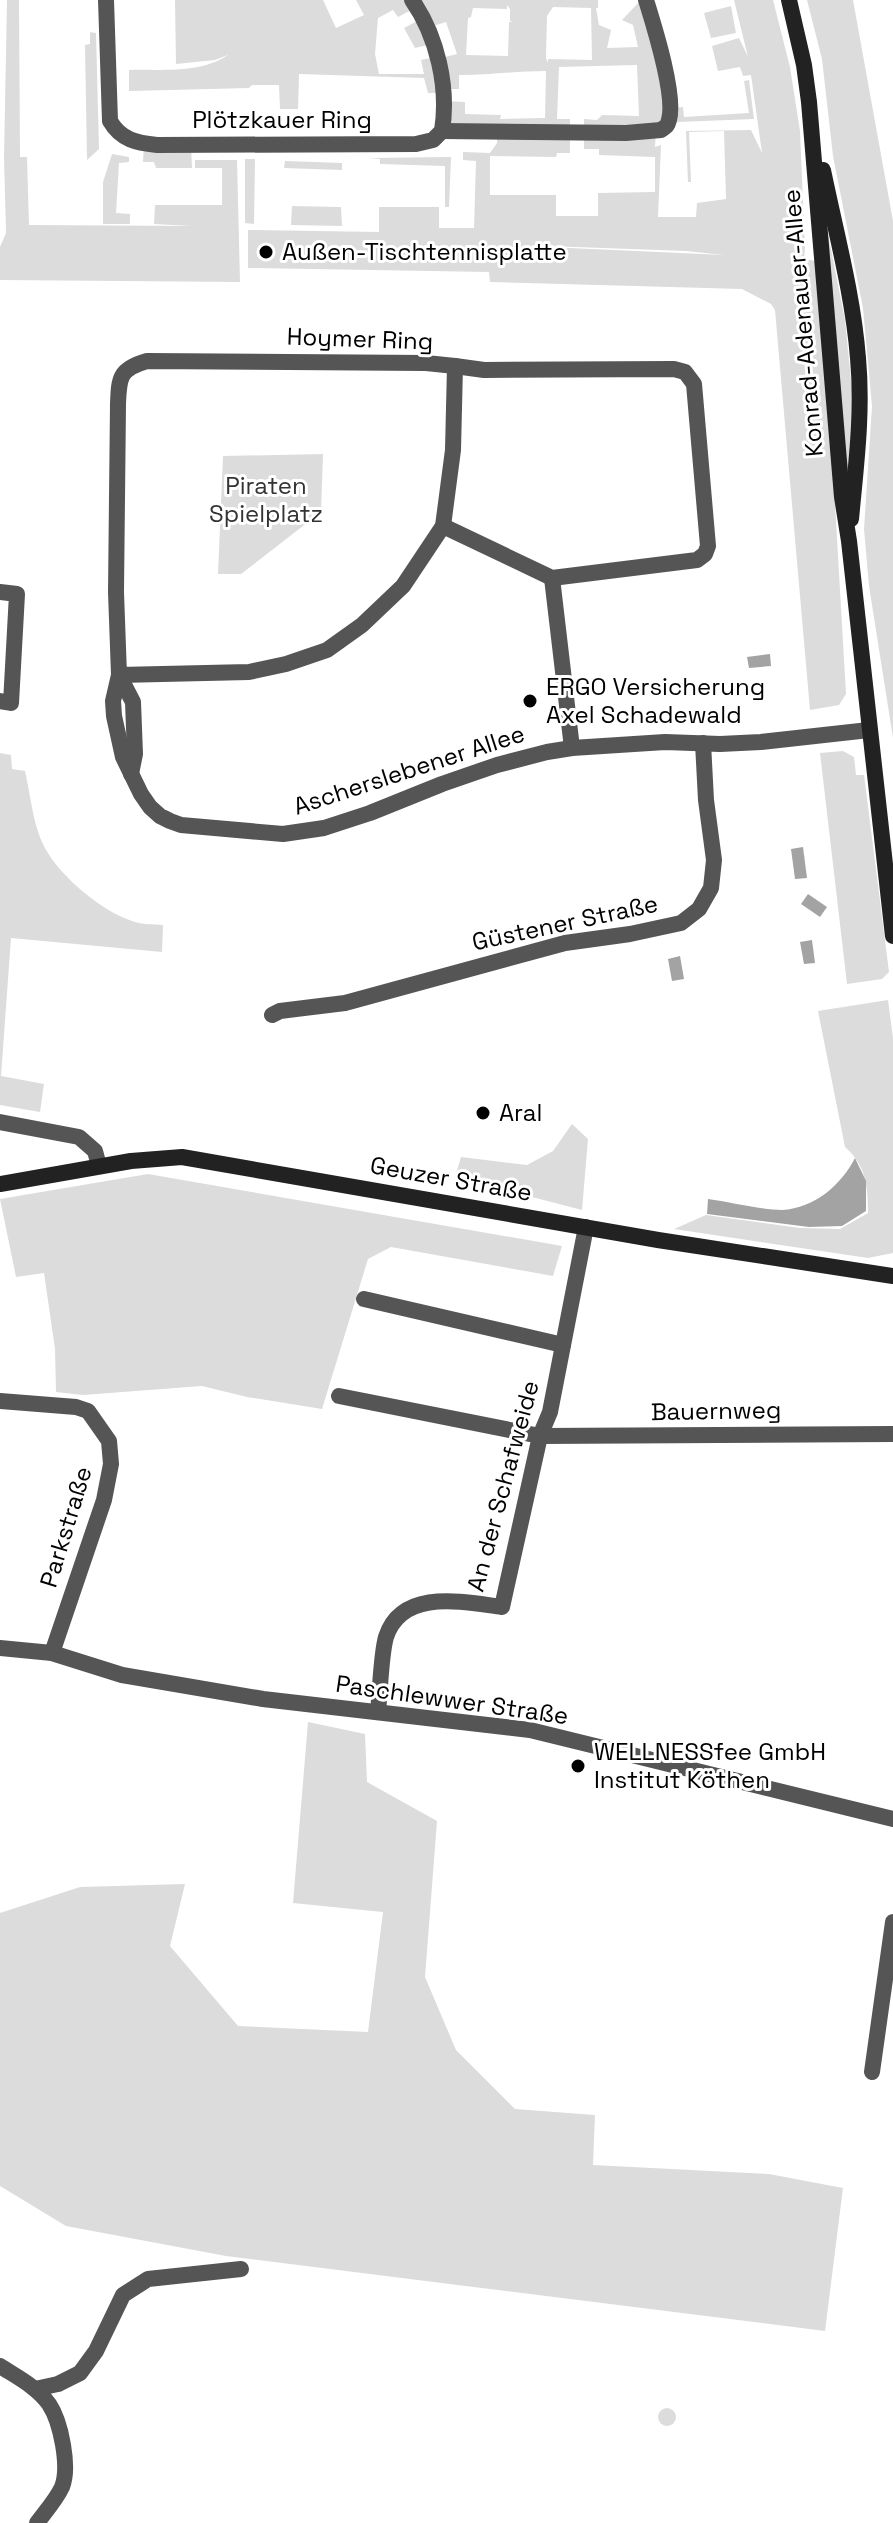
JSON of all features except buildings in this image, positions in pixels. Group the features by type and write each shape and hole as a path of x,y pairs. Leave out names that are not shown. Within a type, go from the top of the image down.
{"main road":[{"name":"Konrad-Adenauer-Allee","path":"789,0 809,102 840,484 893,936"},
{"name":"Konrad-Adenauer-Allee","path":"809,102 851,303 858,360 860,442 849,541"},
{"name":"Geuzer Straße","path":"0,1184 164,1157 195,1159 586,1227 893,1276"}],"street":[{"name":"Plötzkauer Ring","path":"106,0 108,109 114,129 128,140 157,145 416,144 433,140 442,131"},
{"path":"412,0 427,26 436,55 443,86 442,131 626,133 661,130 669,121 669,99 645,5"},
{"name":"Hoymer Ring","path":"147,361 398,361 455,366 453,450 443,526 403,586 362,625 327,650 249,672 119,675 116,592 119,381 133,365 147,361"},
{"path":"443,526 552,578 697,560 705,554 708,539 694,384 685,372 674,369 484,370 455,366"},
{"path":"552,578 572,748"},
{"path":"0,592 17,594 11,703 0,701"},
{"name":"Ascherslebener Allee","path":"119,675 133,702 135,754 131,775 150,807 160,816 181,825 283,834 324,828 497,765 572,748 665,742 761,742 869,730"},
{"name":"Güstener Straße","path":"272,1015 280,1011 345,1003 565,943 681,923 699,909 711,888 714,860 703,743"},
{"path":"0,1122 79,1137 95,1151 99,1166"},
{"name":"An der Schafweide","path":"378,1712 386,1637 399,1615 421,1603 458,1602 502,1607 540,1436 550,1412 586,1227"},
{"path":"364,1299 563,1345"},
{"path":"339,1396 540,1436"},
{"name":"Parkstraße","path":"0,1401 76,1407 88,1411 109,1441 111,1464 104,1500 52,1653"},
{"name":"Bauernweg","path":"540,1436 893,1434"},
{"name":"Paschlewwer Straße","path":"0,1648 52,1653 122,1675 263,1699 530,1730 893,1819"},
{"path":"872,2072 893,1922"},
{"path":"35,2389 58,2384 80,2373 96,2351 123,2295 148,2279 241,2269"},
{"path":"0,2366 35,2389 50,2405 67,2465 61,2488 37,2523"}],"green space":[{"path":"7,0 19,0 20,157 27,157 29,225 192,226 154,224 155,205 222,205 222,168 195,168 195,160 237,160 240,282 0,280 0,247 6,233"},
{"path":"175,0 323,0 336,28 364,15 356,0 598,0 599,25 611,30 607,48 638,47 633,25 622,20 640,1 670,116 656,131 655,147 661,145 658,217 696,217 697,203 726,199 724,131 689,132 691,182 688,182 686,131 751,130 762,153 751,75 743,76 740,67 718,71 712,46 739,38 748,57 734,0 773,0 790,67 800,131 804,259 821,262 846,694 839,705 810,710 775,310 771,304 742,289 490,282 489,272 248,268 248,230 379,232 379,207 439,207 439,228 474,228 476,161 463,160 463,152 490,153 497,143 497,131 443,130 445,101 465,102 465,114 501,115 500,119 545,118 546,71 459,75 459,89 443,89 443,93 428,93 424,78 299,74 298,109 280,109 279,85 129,91 129,70 193,68 217,61 228,55 215,60 176,64","holes":["507,5 510,21 513,22 509,22 508,56 466,55 468,18 473,8 507,9","417,7 423,18 404,28 415,48 432,44 427,28 446,22 457,54 421,60 424,74 379,74 375,54 378,18 393,10 398,17","553,7 591,8 592,60 548,59 548,63 547,16","637,65 639,116 602,115 597,120 584,119 584,149 599,149 599,155 655,157 655,192 598,193 598,216 556,216 556,195 490,195 490,156 556,157 557,153 570,153 570,119 557,119 559,67","547,246 686,251 724,255 547,247"]},
{"path":"807,0 853,0 893,221 893,738 869,586 864,529 872,406 863,308 833,156 822,59"},
{"path":"731,6 736,33 711,38 704,13"},
{"path":"90,32 96,33 99,149 87,160 85,45 90,44"},
{"path":"749,80 754,119 677,122 676,108 683,107 684,117 749,113 744,81"},
{"path":"144,144 191,145 192,168 156,168 154,162 143,162"},
{"path":"112,154 129,157 129,162 119,163 116,213 130,214 130,224 103,224 103,182"},
{"path":"451,157 449,207 445,207 445,166 380,164 380,159 369,158"},
{"path":"245,159 255,159 254,224 245,223"},
{"path":"285,161 342,163 342,170 284,168"},
{"path":"292,206 341,207 342,226 291,225"},
{"path":"824,214 845,320 853,400 849,495"},
{"name":"Piraten Spielplatz","path":"323,454 321,512 241,574 218,574 223,456"},
{"path":"843,751 854,757 856,775 864,775 889,972 882,979 847,984 820,753"},
{"path":"0,753 11,755 12,769 25,771 38,832 46,850 62,872 108,910 140,923 163,925 162,952 11,938 1,1076 44,1084 40,1112 0,1105"},
{"path":"888,1000 893,1038 893,1253 868,1258 674,1229 706,1215 800,1228 840,1229 868,1213 862,1169 845,1147 818,1011"},
{"path":"572,1124 588,1139 582,1210 455,1177 461,1157 527,1165 553,1151"},
{"path":"148,1174 562,1246 553,1276 391,1247 368,1259 322,1409 202,1386 83,1395 56,1392 55,1349 44,1273 16,1277 0,1199"},
{"path":"308,1722 365,1734 367,1782 437,1821 425,1977 456,2050 515,2109 595,2115 593,2165 769,2174 843,2188 825,2331 226,2256 66,2226 0,2186 0,1913 80,1887 185,1884 170,1946 238,2026 368,2032 383,1912 293,1903"},
{"path":"663,2408 671,2408 676,2417 674,2424 663,2426 658,2421 658,2413"}],"shaded area":[{"path":"770,654 771,666 749,668 747,657"},
{"path":"803,847 807,878 795,879 791,849"},
{"path":"808,894 827,907 820,917 801,904"},
{"path":"812,940 815,963 804,964 800,942"},
{"path":"680,956 684,979 672,981 668,959"},
{"path":"855,1158 866,1181 866,1211 842,1226 809,1227 707,1214 708,1199 774,1210 805,1205 834,1186"}],"place":[{"name":"Außen-Tischtennisplatte","path":"266,252"},
{"name":"ERGO Versicherung Axel Schadewald","path":"530,701"},
{"name":"Aral","path":"483,1113"},
{"name":"WELLNESSfee GmbH Institut Köthen","path":"578,1766"}]}
